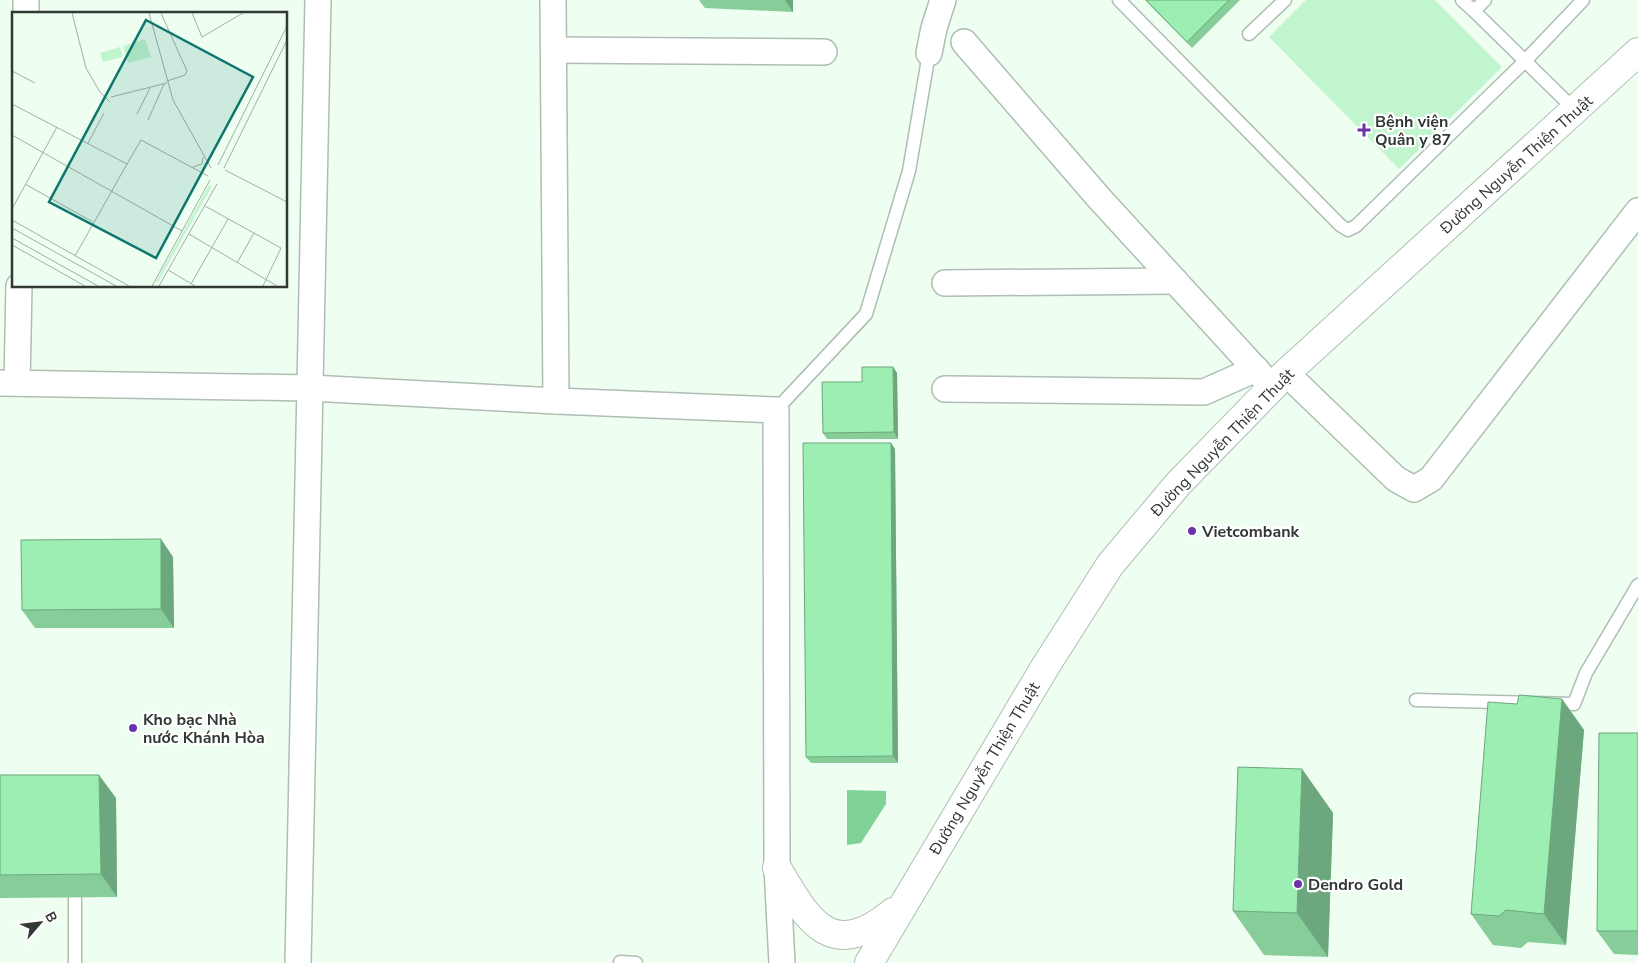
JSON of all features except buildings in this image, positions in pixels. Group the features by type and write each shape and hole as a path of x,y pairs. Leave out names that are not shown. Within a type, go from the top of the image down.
{"street":[{"path":"298,963 318,0"},
{"path":"553,0 556,401"},
{"path":"930,53 934,28 943,0"},
{"path":"964,42 1099,198 1175,281 1271,376 1396,480 1414,488 1430,480 1638,211"},
{"path":"554,50 824,52"},
{"name":"Đường Nguyễn Thiện Thuật","path":"869,963 1045,667 1110,565 1178,484 1271,376 1638,52"},
{"path":"945,283 1175,281"},
{"path":"19,288 8,383 310,388 776,410 777,868 782,963"},
{"path":"945,388 1204,392 1271,376"},
{"path":"777,868 809,920 834,936 849,937 866,933 904,903"}],"lane":[{"path":"1119,0 1340,225 1348,230 1356,226 1524,62 1583,0"},
{"path":"1249,34 1285,0"},
{"path":"1462,0 1574,110"},
{"path":"1474,11 1485,0"},
{"path":"776,410 866,314 909,171 930,53"},
{"path":"1416,700 1574,704 1586,673 1638,585"},
{"path":"75,898 75,963"},
{"path":"620,962 636,963"}],"shaded area":[{"path":"1306,0 1435,0 1502,67 1399,169 1269,37"},
{"path":"847,790 886,791 886,804 861,843 847,845"}],"place":[{"name":"Bệnh viện Quân y 87","path":"1364,130"},
{"name":"Vietcombank","path":"1192,531"},
{"name":"Kho bạc Nhà nước Khánh Hòa","path":"133,728"},
{"name":"Dendro Gold","path":"1298,884"}]}
